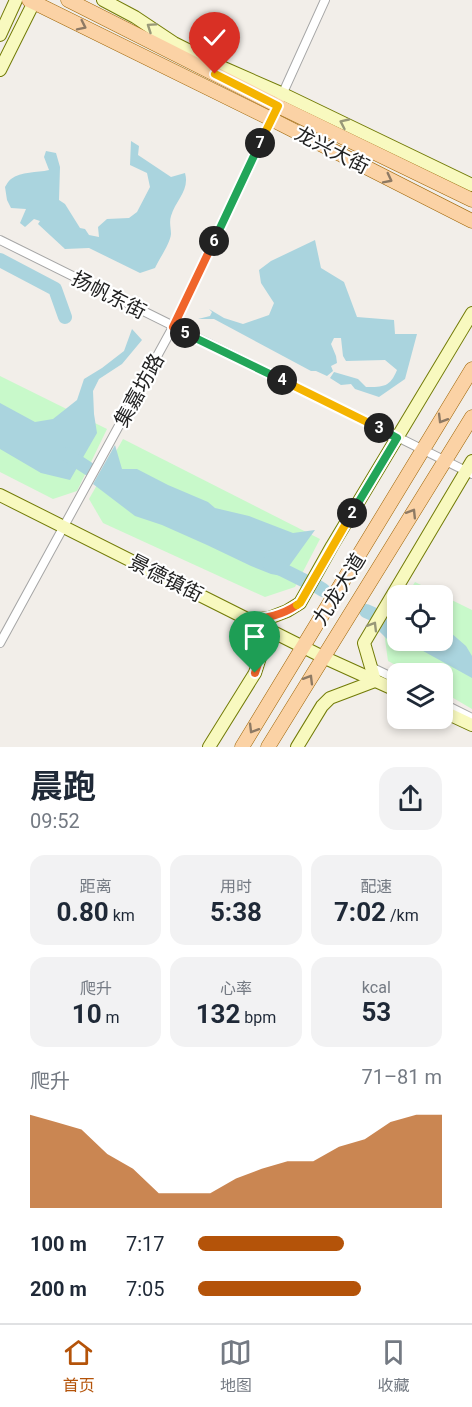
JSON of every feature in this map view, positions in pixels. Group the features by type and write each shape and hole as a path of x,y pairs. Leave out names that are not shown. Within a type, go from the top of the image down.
{"main road":[{"path":"0,35 16,0"},
{"name":"龙兴大街","path":"68,0 84,5 280,100 472,200"},
{"path":"104,0 174,42 280,100 472,185"},
{"path":"0,70 33,1"},
{"name":"龙兴大街","path":"33,1 472,221"},
{"path":"209,747 255,673 263,648 249,620 269,618 287,612 300,603 472,313"},
{"name":"九龙大道","path":"242,747 472,369"},
{"name":"九龙大道","path":"268,747 472,417"},
{"path":"297,747 322,706 330,699 375,681 364,643 367,636 470,469"},
{"name":"景德镇街","path":"0,495 323,657 387,686"},
{"path":"453,716 472,725"}],"street":[{"name":"集嘉坊路","path":"0,643 173,327 325,0"},
{"name":"扬帆东街","path":"0,240 444,461 470,469"},
{"path":"371,667 387,675"},
{"path":"453,708 472,718"}],"green space":[{"path":"0,376 107,429 77,491 53,499 0,472"},
{"path":"123,439 320,539 295,587 265,597 103,523 89,499"},
{"path":"453,601 472,610 472,709 453,698 453,663 392,663 388,661 384,632 387,627 387,651 453,651"}],"water":[{"path":"131,141 139,146 138,155 171,177 185,173 186,185 170,218 170,238 155,268 140,273 89,248 65,249 38,224 40,221 34,219 25,227 20,223 26,209 11,208 5,187 15,176 49,170 44,157 46,151 56,153 60,167 59,200 65,204 80,228 85,229 89,235 99,237 98,227 107,219 129,218 137,212 150,187 147,173 130,165"},
{"path":"315,240 321,268 344,282 357,317 394,320 395,334 417,334 405,379 379,397 355,389 351,384 341,385 330,378 334,372 358,379 366,387 377,387 389,383 397,370 385,360 346,361 343,356 341,338 334,338 331,344 337,363 331,366 333,371 327,376 311,371 214,319 198,319 210,316 212,312 209,309 224,318 243,324 269,315 274,303 261,283 259,270 271,261"},
{"path":"132,329 142,340 122,364 99,379 93,391 97,433 70,480 41,473 0,449 0,403 35,422 53,419 77,400 84,379 124,351"},
{"path":"115,445 122,469 137,469 208,502 215,508 249,516 293,533 315,530 282,576 251,566 162,525 135,516 93,484"},
{"path":"387,618 387,639 379,631"},
{"path":"453,635 466,646 472,656 472,678 453,668 453,663 445,663 423,651 453,651"}],"waterway":[{"path":"0,260 55,289 65,317"},
{"path":"66,454 89,469"},
{"path":"269,563 307,582"},
{"path":"315,585 323,590"},
{"path":"366,611 375,615"}],"route":[{"path":"215,74 278,106 173,327 397,438 300,603 287,612 269,618 249,620 263,648 255,673"}]}
